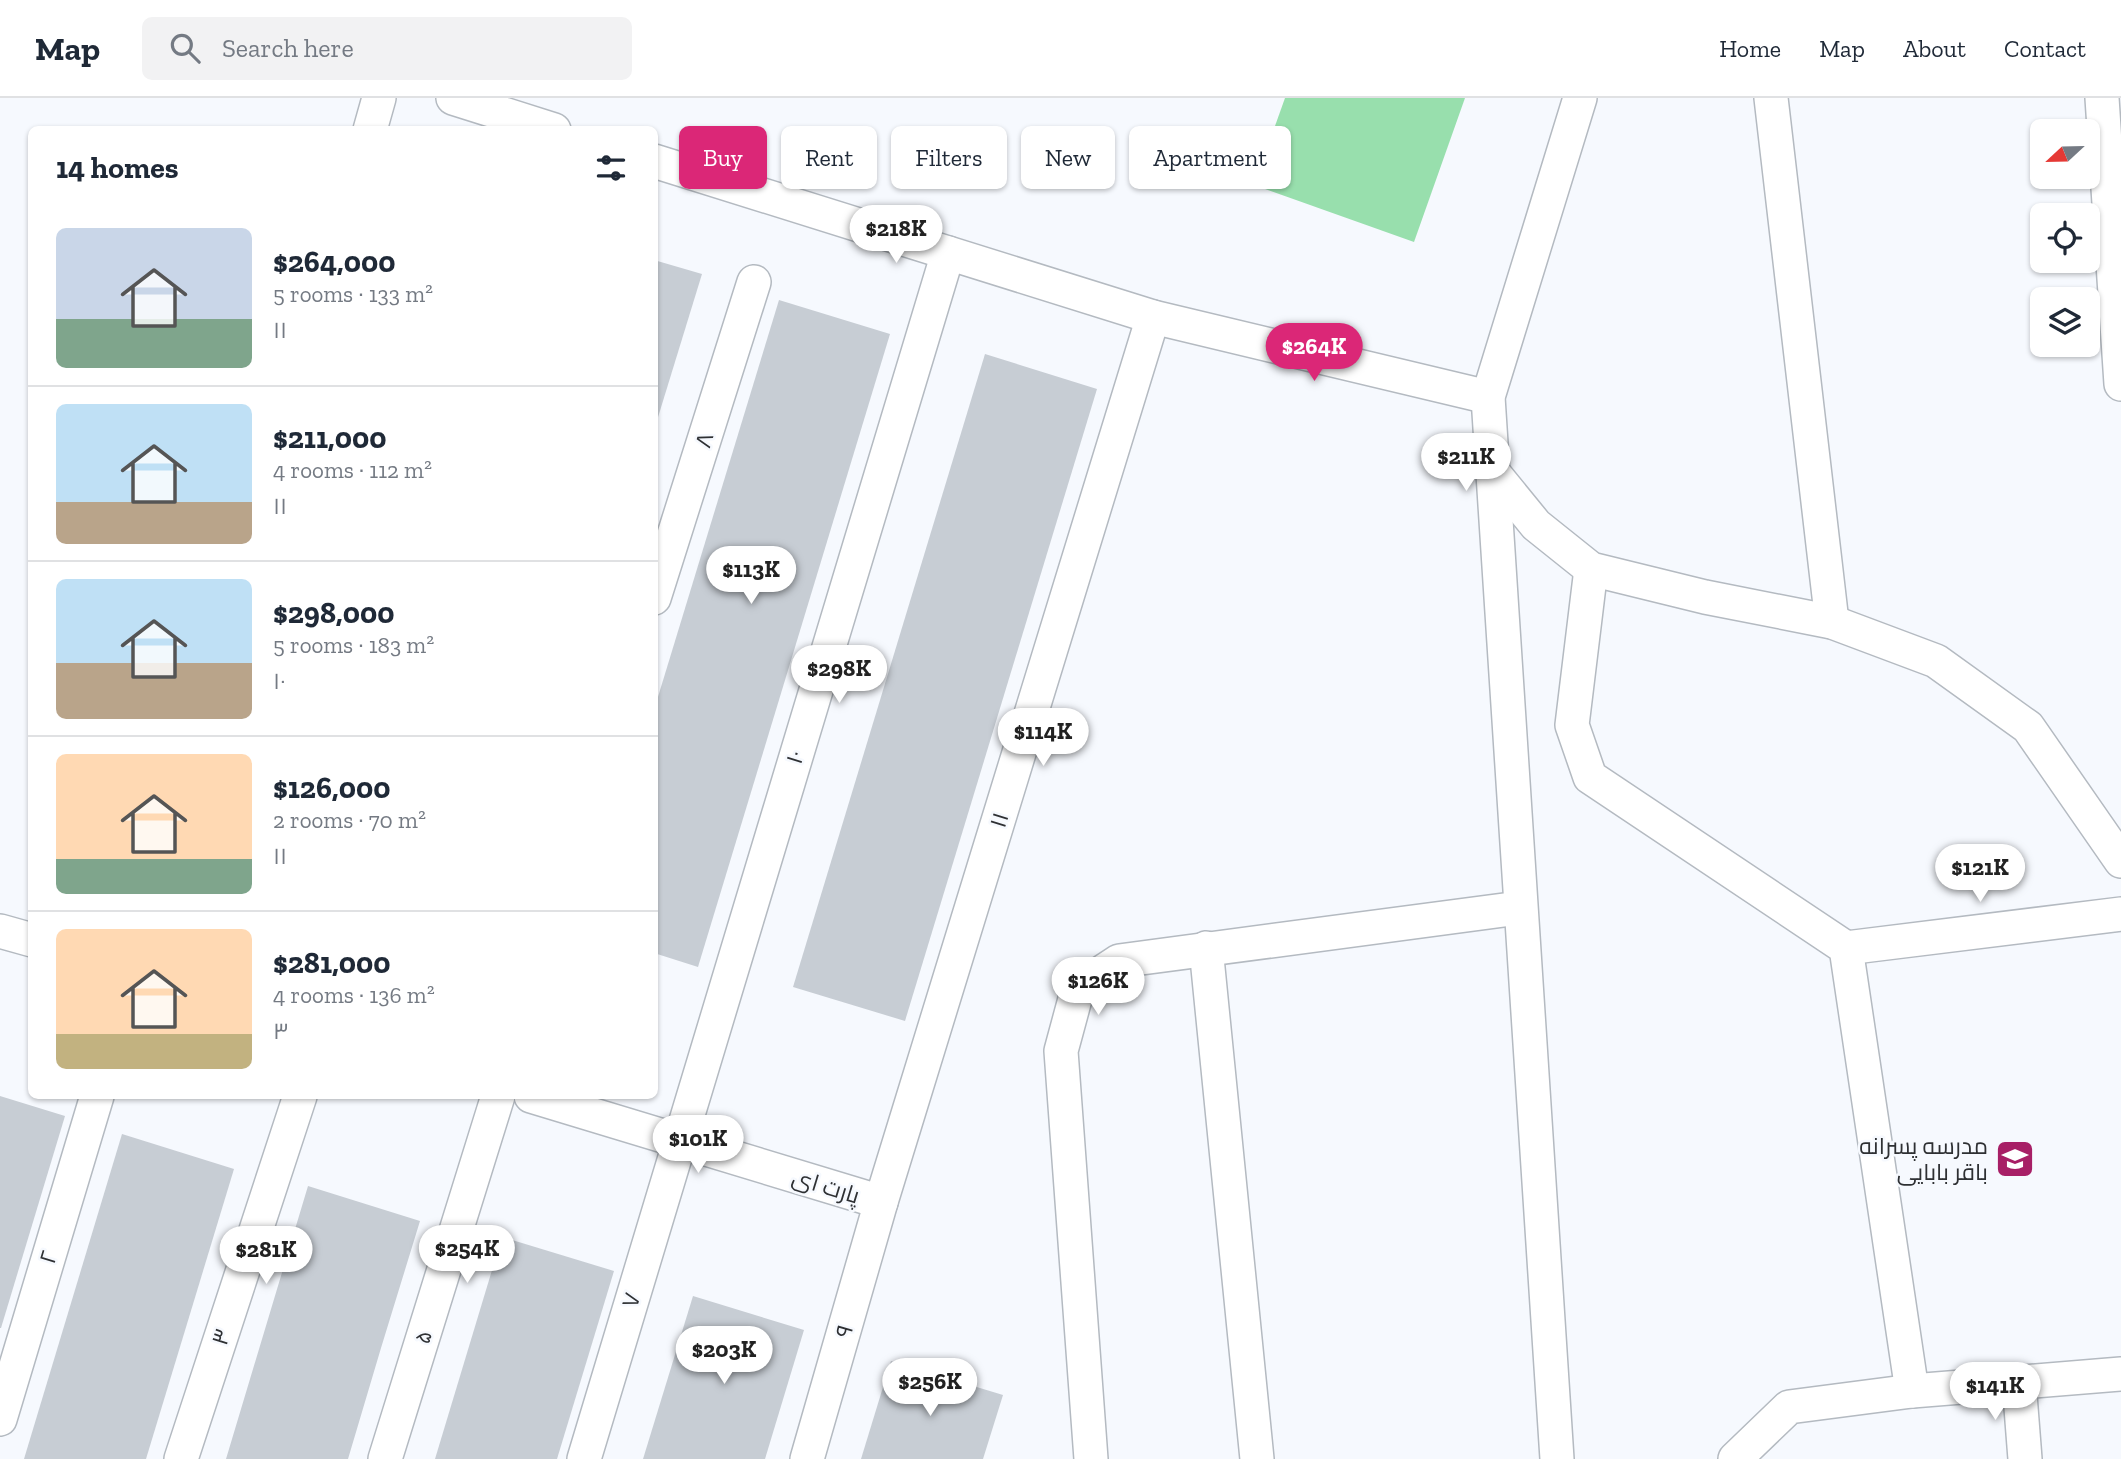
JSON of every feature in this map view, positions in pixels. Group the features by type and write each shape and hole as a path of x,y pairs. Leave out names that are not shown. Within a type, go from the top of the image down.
{"street":[{"path":"371,126 379,98"},
{"path":"453,98 541,126"},
{"path":"1557,1459 1519,908 1488,397 1580,98"},
{"path":"1771,98 1832,622"},
{"path":"2102,98 2121,384"},
{"path":"658,162 1153,317 1488,397"},
{"name":"۱۰","path":"679,1141 948,253"},
{"name":"۸","path":"658,585 754,282"},
{"name":"۱۱","path":"881,1202 1153,317"},
{"path":"1492,471 1536,525 1591,569 1705,597 1832,622 1936,661 2028,727 2121,860"},
{"path":"1591,569 1572,724 1590,777 1846,948 2121,914"},
{"path":"1091,1459 1061,1051 1077,988 1119,961 1519,908"},
{"path":"0,931 28,939"},
{"path":"1206,948 1257,1459"},
{"path":"1846,948 1912,1391"},
{"name":"۲","path":"0,1419 96,1099"},
{"name":"۳","path":"181,1459 299,1099"},
{"name":"۵","path":"384,1459 497,1099"},
{"name":"پارت ای","path":"541,1099 881,1202"},
{"name":"۷","path":"584,1459 679,1141"},
{"name":"۹","path":"807,1459 881,1202"},
{"path":"1735,1459 1789,1407 1912,1391 2121,1374"},
{"path":"2019,1382 2025,1459"}],"green space":[{"path":"1285,98 1465,98 1414,242 1265,189 1291,189 1291,126 1275,126"}],"building":[{"path":"658,261 702,274 658,417"},
{"path":"779,300 890,334 698,967 658,954 658,697"},
{"path":"985,354 1097,389 905,1021 793,987"},
{"path":"0,1096 65,1116 1,1328 0,1328"},
{"path":"122,1134 234,1169 146,1459 24,1459"},
{"path":"308,1186 420,1221 348,1459 226,1459"},
{"path":"502,1237 614,1271 557,1459 435,1459"},
{"path":"693,1296 804,1330 765,1459 643,1459"},
{"path":"891,1361 1003,1395 983,1459 861,1459"}],"place":[{"name":"مدرسه پسرانه باقر بابایی","path":"2015,1159"}]}
